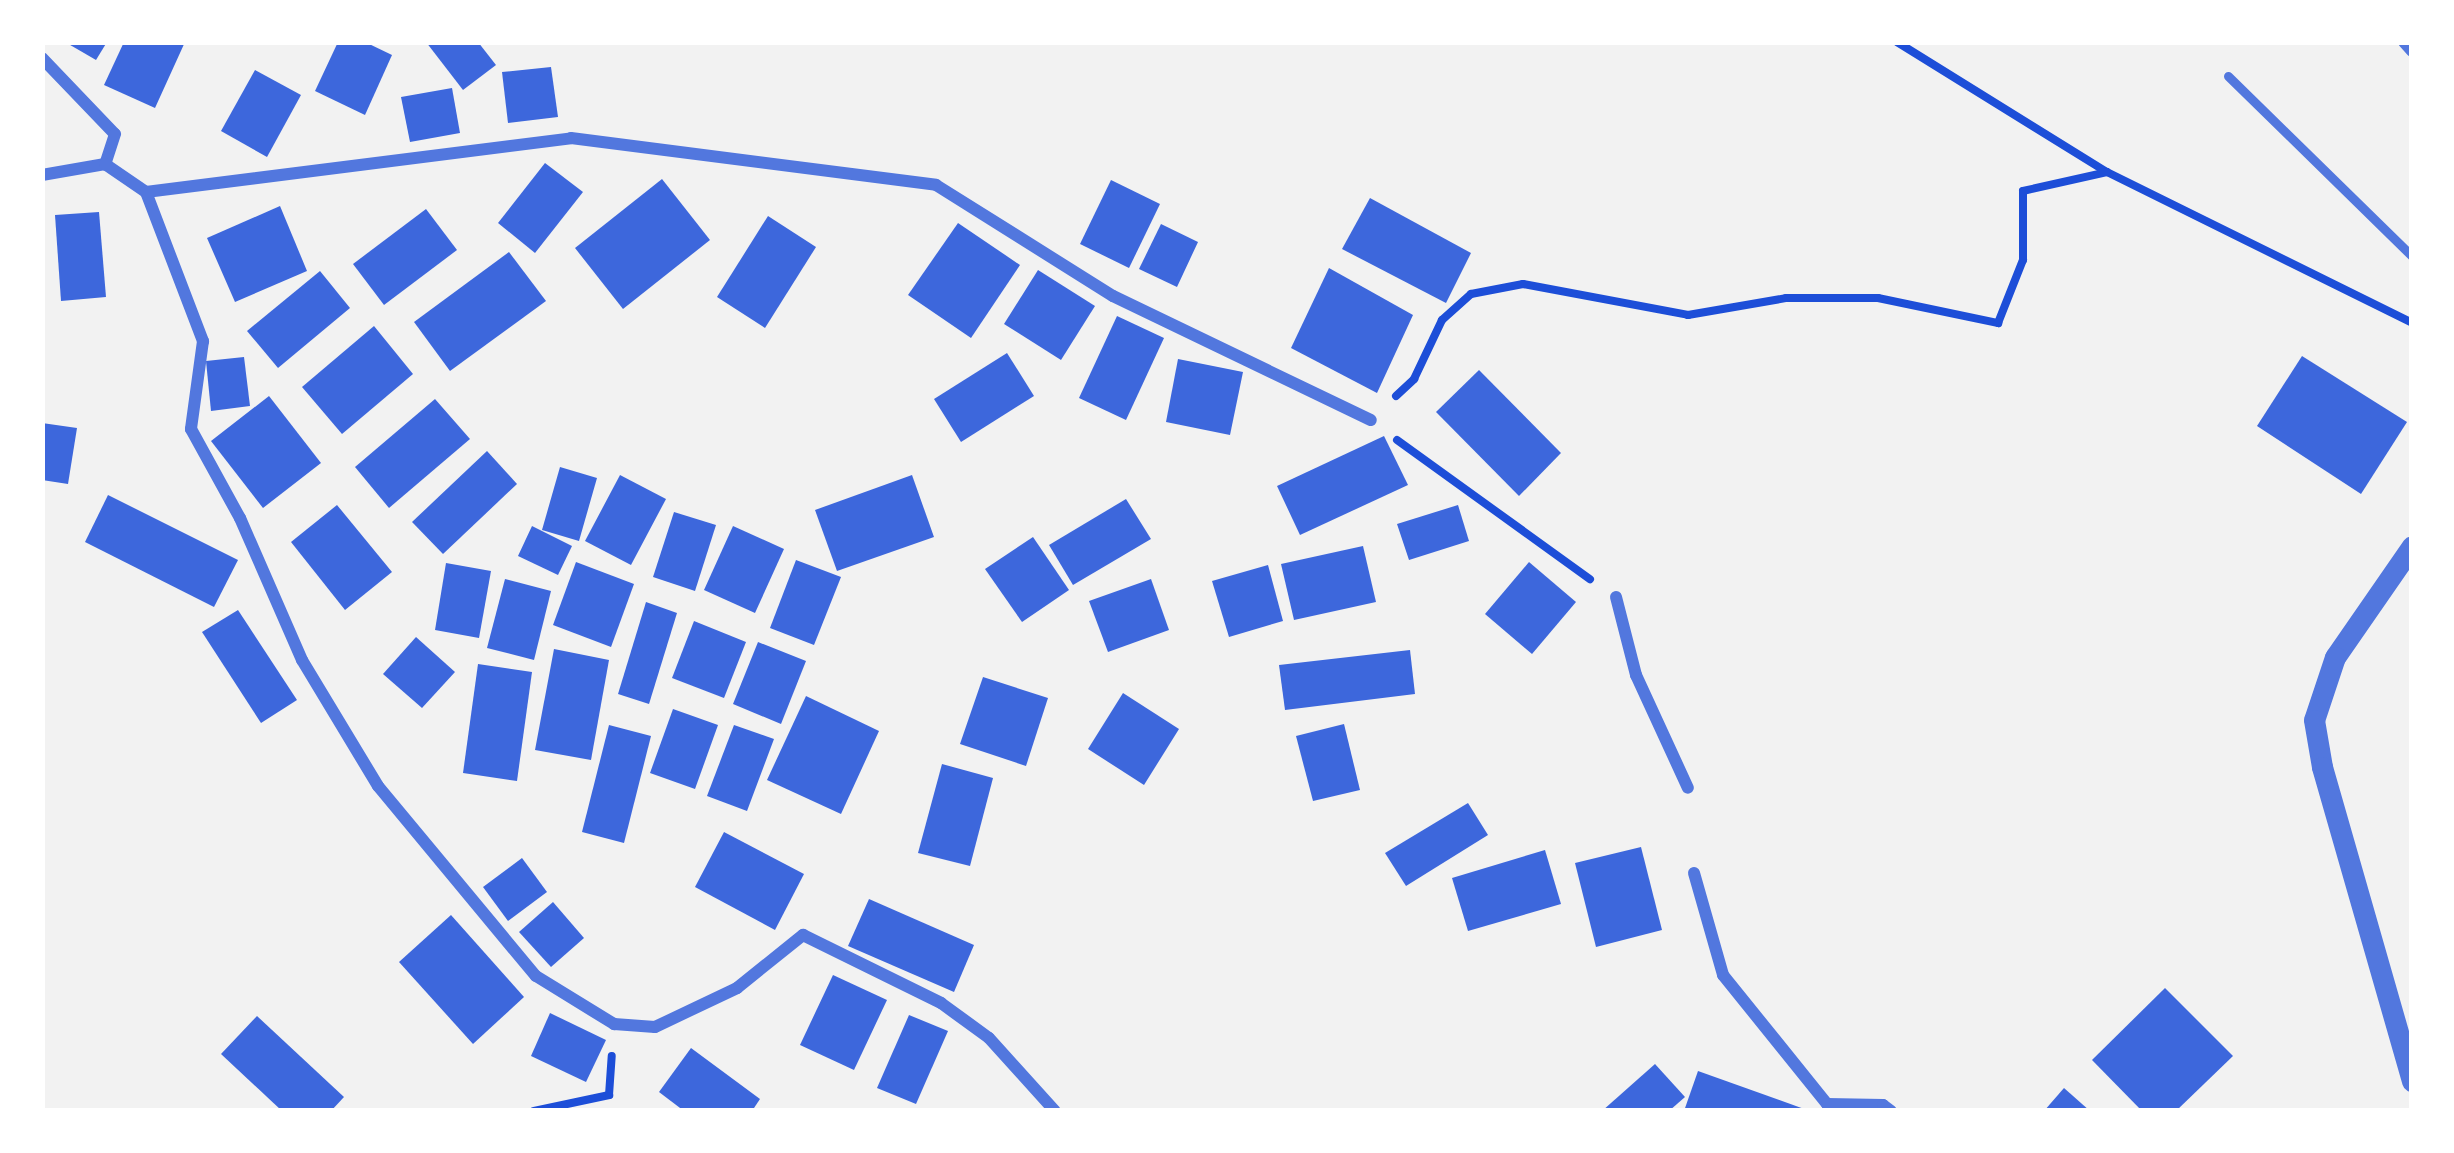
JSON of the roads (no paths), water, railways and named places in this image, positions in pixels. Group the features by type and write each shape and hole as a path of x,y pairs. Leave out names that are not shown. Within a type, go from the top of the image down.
{"street":[{"path":"2404,42 2412,51"},
{"path":"42,58 116,134 105,164"},
{"path":"146,192 571,138 936,185 1113,296 1370,420"},
{"path":"42,175 105,164 146,192 203,341 191,429 240,518 302,660 378,786 536,976 614,1024 655,1027 717,998 803,934 940,1004 989,1038 1055,1111"},
{"path":"2412,546 2335,657 2314,720 2322,767 2412,1082"},
{"path":"1616,597 1636,675 1688,788"},
{"path":"1694,873 1724,975 1827,1104 1883,1105 1891,1111"}],"lane":[{"path":"2228,76 2412,256"}]}
